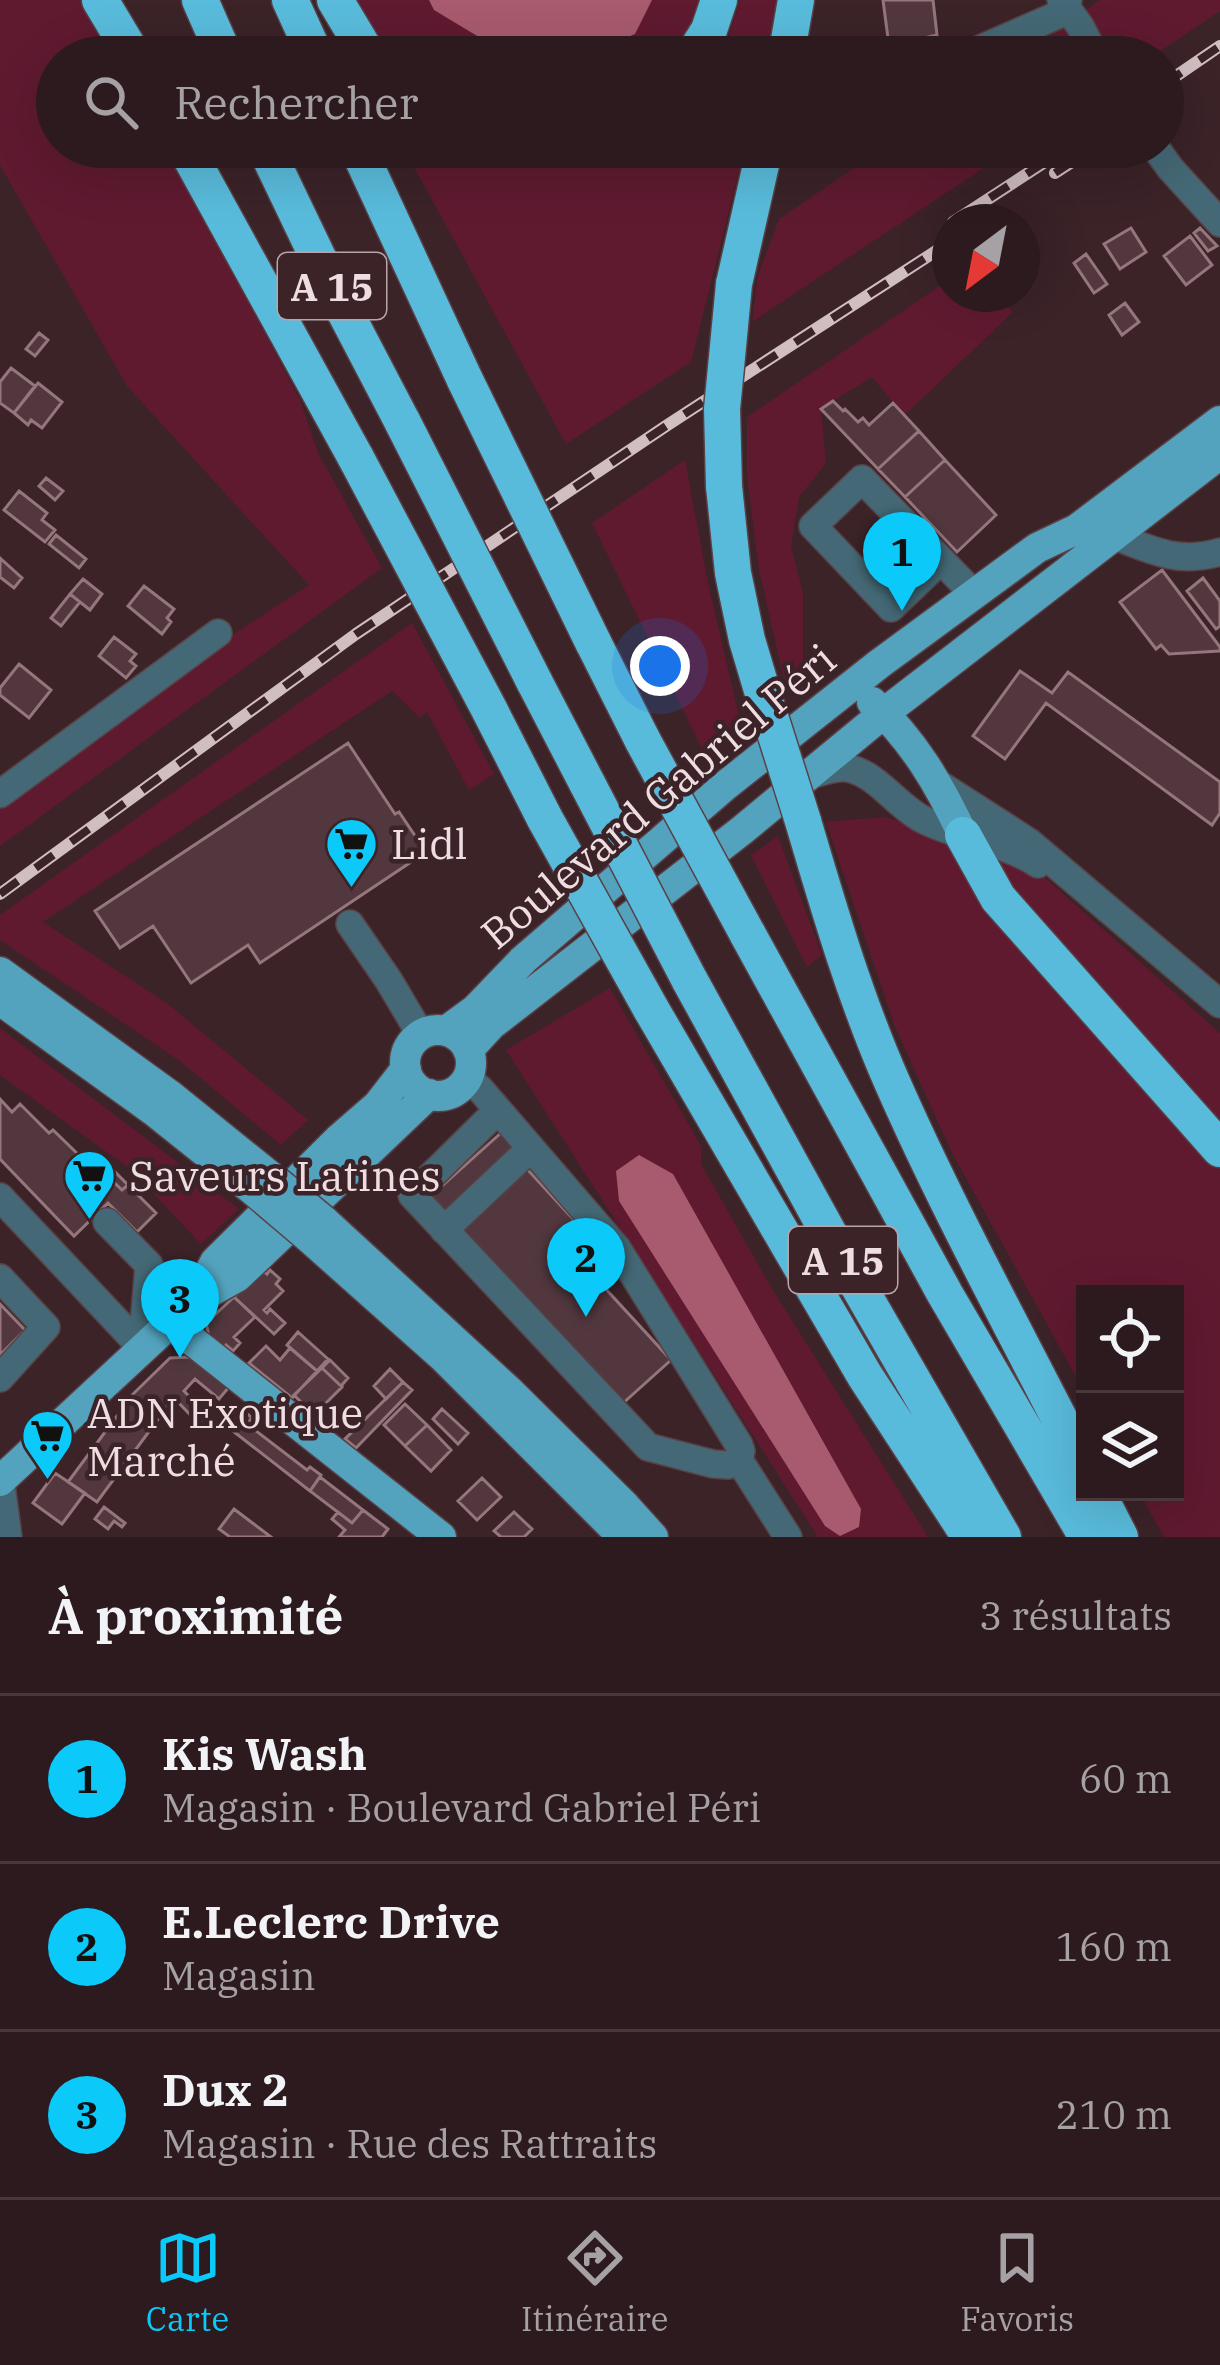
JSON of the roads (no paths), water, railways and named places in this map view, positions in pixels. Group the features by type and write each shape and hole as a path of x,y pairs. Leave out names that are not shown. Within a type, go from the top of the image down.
{"highway":[{"path":"100,0 121,36"},
{"path":"200,0 216,36"},
{"path":"290,0 306,36"},
{"path":"335,0 356,36"},
{"path":"705,36 719,0"},
{"path":"790,36 796,0"},
{"path":"196,168 651,1009 865,1376 970,1537"},
{"name":"A 15","path":"275,168 689,980 1003,1537"},
{"name":"A 15","path":"367,168 643,741 945,1294 1087,1537"},
{"path":"760,168 734,284 722,410 733,573 748,640 837,937 891,1079 1076,1450"},
{"path":"963,836 998,898 1220,1149"},
{"path":"1102,1501 1120,1537"}],"main road":[{"name":"Boulevard Gabriel Péri","path":"1096,539 1220,421"},
{"name":"Boulevard Gabriel Péri","path":"450,1049 476,1009 523,960 726,785 835,726 974,593 1037,548 1096,539 1220,454"},
{"path":"963,836 909,739 868,699 1044,562 1096,539"},
{"name":"Boulevard Gabriel Péri","path":"450,1049 491,1025 810,775 835,726"},
{"path":"0,972 11,998 154,1111 262,1183 508,1390 653,1537"},
{"path":"408,1049 450,1049 454,1091 429,1094 413,1085 406,1069 408,1049"},
{"path":"194,1300 214,1262 378,1105 406,1069"},
{"path":"1,1479 194,1300 237,1277 429,1094"},
{"path":"315,1228 623,1537"},
{"path":"170,1323 441,1537"}],"street":[{"path":"1015,36 1069,8 1084,36"},
{"path":"1171,168 1220,224"},
{"path":"940,561 891,608 813,526 862,479 974,593"},
{"path":"1096,539 1168,557 1220,552"},
{"path":"0,794 218,633"},
{"path":"835,726 866,776"},
{"path":"810,775 848,769 866,776 922,819 1031,859 1101,902"},
{"path":"938,784 1029,842 1220,1004"},
{"path":"350,924 389,980 617,1248 739,1445 739,1460 788,1537"},
{"path":"498,1110 412,1195 648,1447 713,1464 739,1460"},
{"path":"444,1230 535,1153"},
{"path":"0,1197 142,1348"},
{"path":"107,1222 149,1265 142,1348"},
{"path":"0,1278 46,1327 0,1378"},
{"path":"1,1479 8,1537"}],"railway":[{"path":"1184,71 1220,46"},
{"path":"981,204 1036,168"},
{"path":"1055,173 1063,168"},
{"path":"0,894 356,634 932,254"}],"place":[{"name":"Kis Wash","path":"902,611"},
{"name":"Lidl","path":"352,889"},
{"name":"Saveurs Latines","path":"90,1221"},
{"name":"E.Leclerc Drive","path":"586,1317"},
{"name":"Dux 2","path":"180,1358"},
{"name":"ADN Exotique Marché","path":"48,1482"}]}
